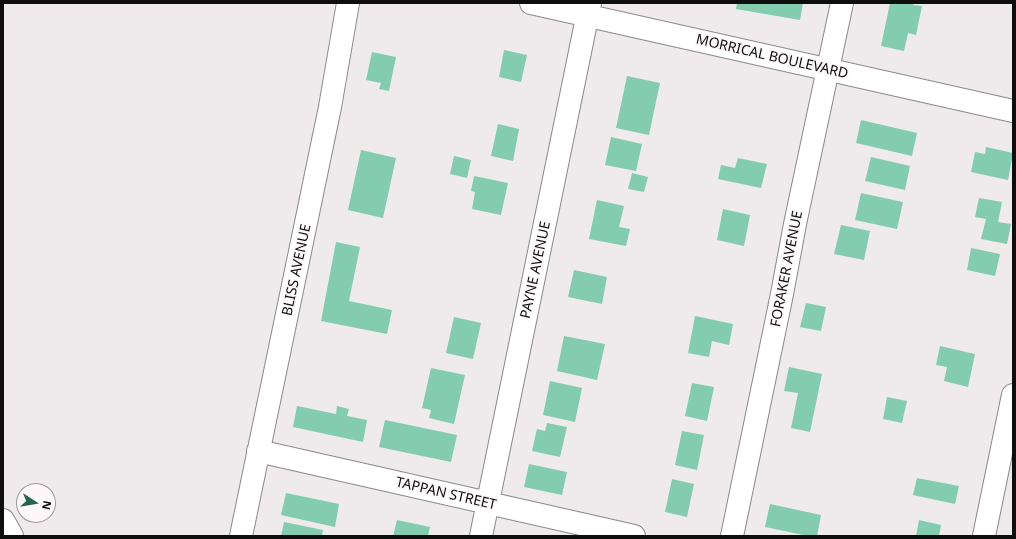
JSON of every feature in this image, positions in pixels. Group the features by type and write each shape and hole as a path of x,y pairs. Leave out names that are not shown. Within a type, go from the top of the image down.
{"street":[{"name":"BLISS AVENUE","path":"241,536 330,107 348,3"},
{"name":"MORRICAL BOULEVARD","path":"531,3 589,9 828,70 1013,111"},
{"name":"FORAKER AVENUE","path":"732,536 795,224 842,3"},
{"name":"PAYNE AVENUE","path":"481,536 589,9"},
{"path":"984,536 1013,395"},
{"name":"TAPPAN STREET","path":"258,452 634,536"},
{"path":"3,520 12,536"}],"building":[{"path":"737,3 803,3 800,20 736,9"},
{"path":"890,3 914,3 913,5 922,6 916,35 908,33 904,51 881,46"},
{"path":"504,50 527,55 521,82 499,77"},
{"path":"372,52 396,57 389,91 379,89 381,83 366,80"},
{"path":"627,76 660,83 649,135 616,128"},
{"path":"861,120 917,133 912,156 856,143"},
{"path":"498,124 519,129 513,161 491,156"},
{"path":"611,137 642,144 636,171 605,165"},
{"path":"986,147 1013,153 1008,180 971,172 975,152 985,154"},
{"path":"361,150 396,158 383,218 348,210"},
{"path":"454,156 471,160 467,178 450,174"},
{"path":"871,157 910,166 905,190 865,181"},
{"path":"738,158 767,164 761,188 718,179 721,165 735,168"},
{"path":"632,173 648,177 644,192 628,189"},
{"path":"474,176 508,183 501,215 472,209 475,192 471,191"},
{"path":"861,193 903,202 897,229 855,220"},
{"path":"979,198 1002,202 998,222 1011,224 1007,244 981,239 986,219 975,217"},
{"path":"597,200 624,206 619,227 630,229 626,246 589,239"},
{"path":"723,209 750,215 744,246 717,240"},
{"path":"841,225 870,231 864,260 834,254"},
{"path":"336,242 360,247 349,301 392,310 387,334 321,321"},
{"path":"971,248 1000,254 995,276 967,270"},
{"path":"574,270 607,277 602,304 568,297"},
{"path":"806,303 826,307 821,331 800,327"},
{"path":"695,316 733,324 729,345 712,341 709,357 688,353"},
{"path":"454,317 481,323 473,359 446,353"},
{"path":"564,336 605,344 597,380 557,371"},
{"path":"940,346 975,354 968,387 944,381 947,367 936,365"},
{"path":"789,367 822,374 810,432 791,428 798,393 784,391"},
{"path":"431,368 465,375 454,424 429,418 431,410 422,408"},
{"path":"550,381 582,388 575,422 543,415"},
{"path":"692,383 714,387 707,421 685,416"},
{"path":"887,397 907,401 902,423 883,419"},
{"path":"297,406 336,414 337,406 349,409 347,416 367,420 363,442 293,427"},
{"path":"385,420 457,435 451,462 379,447"},
{"path":"547,423 567,427 560,457 532,451 537,429 545,431"},
{"path":"682,431 704,435 697,470 675,465"},
{"path":"529,464 567,472 562,495 524,487"},
{"path":"917,478 959,486 955,504 913,495"},
{"path":"672,479 694,484 687,517 665,512"},
{"path":"286,493 339,504 335,527 281,515"},
{"path":"770,504 821,515 817,536 808,536 765,527"},
{"path":"397,520 430,527 428,536 393,536"},
{"path":"919,520 941,525 939,536 916,536"},
{"path":"284,522 323,530 322,536 281,536"}]}
